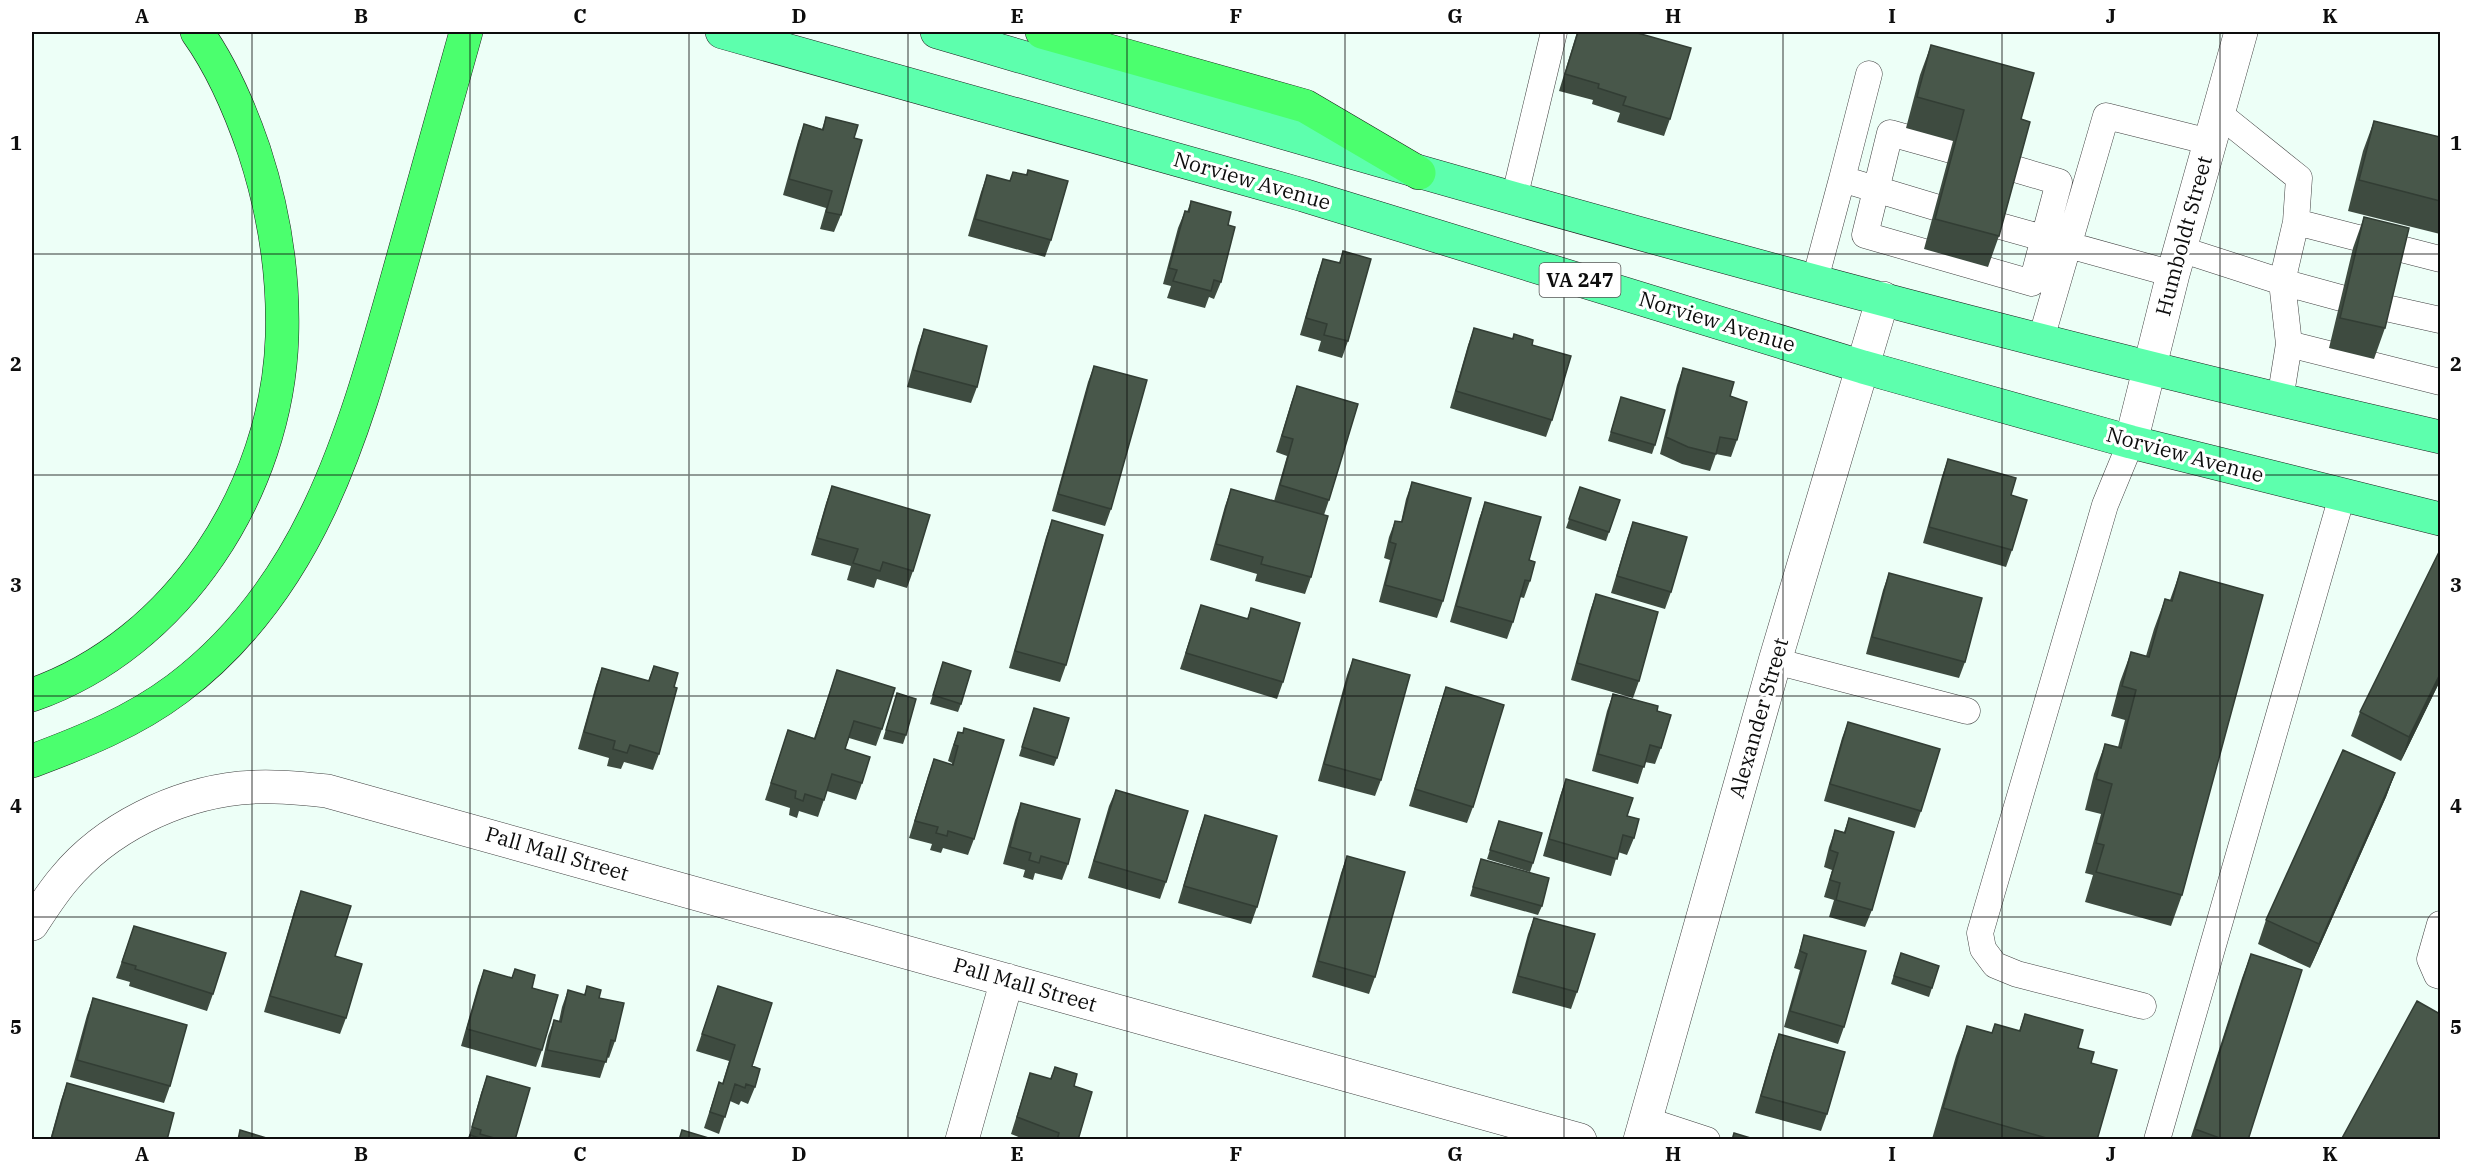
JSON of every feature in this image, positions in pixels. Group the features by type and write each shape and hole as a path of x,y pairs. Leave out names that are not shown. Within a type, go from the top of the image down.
{"highway":[{"path":"32,695 87,672 154,620 184,588 231,521 266,434 277,387 282,338 277,239 269,195 248,131 230,88 197,32"},
{"path":"32,761 121,724 178,688 214,658 241,629 272,590 304,541 356,424 466,32"},
{"path":"1042,32 1305,106 1419,173"}],"main road":[{"name":"Norview Avenue","path":"722,32 1303,195 1863,367 2131,442 2440,519"},
{"path":"937,32 1419,173 1815,280 2149,368 2440,436"}],"street":[{"name":"Humboldt Street","path":"2131,442 2176,262 2241,32"},
{"name":"Alexander Street","path":"1643,1130 1775,661 1883,298"},
{"name":"Pall Mall Street","path":"32,924 65,878 95,849 138,820 186,800 239,788 283,786 327,791 1580,1140"},
{"path":"962,1140 1007,980"}],"lane":[{"path":"1514,199 1554,32"},
{"path":"1815,280 1869,74"},
{"path":"1951,150 1890,133 1865,236 2032,283 2056,243 2106,116 2214,128 2299,178 2296,222 2282,282 2289,344 2280,400"},
{"path":"2015,169 2059,182 2056,243 2041,339"},
{"path":"1842,179 1935,207"},
{"path":"2296,222 2440,259"},
{"path":"2000,226 2056,243 2282,282 2341,298"},
{"path":"2386,308 2440,321"},
{"path":"2289,344 2440,382"},
{"path":"2131,442 2105,505 1980,933 1983,949 1995,965 2017,974 2143,1005"},
{"path":"2157,1140 2342,496"},
{"path":"1775,661 1967,711"},
{"path":"2440,924 2430,959 2437,975 2440,976"},
{"path":"1643,1130 1707,1140"}],"building":[{"path":"1578,32 1634,32 1691,48 1670,119 1623,105 1626,97 1598,88 1599,84 1565,74"},
{"path":"1931,45 2034,73 2021,119 2030,122 1999,236 1935,219 1964,110 1917,97"},
{"path":"826,117 858,125 854,138 862,140 841,215 826,212 832,191 789,179 804,124 823,130"},
{"path":"2374,121 2440,137 2440,201 2359,180"},
{"path":"1028,170 1068,181 1051,240 975,219 987,175 1010,181 1013,172 1027,175"},
{"path":"1191,201 1231,212 1228,225 1235,227 1221,282 1214,280 1211,291 1173,281 1177,270 1169,268 1185,211 1189,212"},
{"path":"2364,217 2409,228 2385,328 2340,318"},
{"path":"1343,251 1371,259 1348,341 1324,335 1327,324 1306,318 1323,259 1340,263"},
{"path":"1474,328 1513,339 1514,334 1533,340 1532,345 1571,356 1552,420 1456,391"},
{"path":"924,329 987,346 977,387 913,370"},
{"path":"1094,366 1147,380 1111,509 1058,494"},
{"path":"1683,368 1734,382 1730,396 1747,402 1737,440 1720,437 1716,454 1688,447 1666,437"},
{"path":"1297,386 1358,404 1329,500 1280,485 1293,439 1282,436"},
{"path":"1621,397 1665,410 1655,445 1611,432"},
{"path":"1948,459 2016,478 2011,495 2027,500 2012,550 1929,527"},
{"path":"1412,482 1471,498 1443,601 1385,585 1396,544 1390,542 1395,521 1402,522"},
{"path":"832,486 930,515 913,571 883,562 880,571 853,563 858,549 817,538"},
{"path":"1580,487 1620,500 1609,532 1569,519"},
{"path":"1231,489 1328,516 1311,577 1261,564 1263,557 1216,544"},
{"path":"1485,502 1541,517 1529,560 1535,562 1530,581 1525,580 1513,622 1456,606"},
{"path":"1052,520 1103,535 1066,665 1015,651"},
{"path":"1633,522 1687,537 1671,592 1617,576"},
{"path":"2440,550 2440,674 2409,737 2360,712"},
{"path":"2180,572 2263,595 2182,895 2096,872 2104,845 2096,843 2112,784 2096,779 2105,744 2121,748 2136,690 2122,686 2131,652 2149,657 2165,599 2172,601"},
{"path":"1889,573 1982,598 1965,662 1872,637"},
{"path":"1596,594 1658,612 1639,681 1577,663"},
{"path":"1201,605 1248,619 1251,608 1300,623 1283,682 1186,653"},
{"path":"1353,659 1410,675 1381,780 1324,764"},
{"path":"943,662 971,671 961,704 933,695"},
{"path":"654,666 678,673 674,687 677,688 659,754 630,745 627,753 613,749 615,741 584,732 602,668 649,681"},
{"path":"837,670 895,688 882,729 854,721 845,749 870,757 862,783 832,774 824,800 805,794 803,801 795,798 796,791 771,783 788,730 815,739"},
{"path":"1446,687 1504,705 1473,807 1415,789"},
{"path":"897,693 916,699 906,735 886,730"},
{"path":"1613,694 1658,706 1657,711 1671,715 1661,748 1650,745 1644,767 1598,754"},
{"path":"1034,708 1069,718 1057,758 1022,747"},
{"path":"1848,722 1940,749 1921,811 1830,784"},
{"path":"964,728 1004,740 974,839 948,831 947,836 936,833 938,827 915,821 934,759 953,765 958,746 954,745 958,732 963,733"},
{"path":"2343,750 2395,773 2319,944 2266,920"},
{"path":"1566,779 1633,798 1627,816 1639,819 1634,838 1623,835 1617,859 1549,839"},
{"path":"1116,790 1188,811 1166,882 1094,861"},
{"path":"1021,803 1080,819 1068,864 1041,856 1039,863 1029,860 1031,853 1010,847"},
{"path":"1205,815 1277,836 1257,907 1184,886"},
{"path":"1849,818 1894,832 1872,910 1836,900 1840,883 1830,880 1838,853 1830,850 1835,830 1845,833"},
{"path":"1499,821 1542,833 1533,863 1490,850"},
{"path":"1347,856 1405,872 1375,977 1318,961"},
{"path":"1481,859 1549,878 1542,906 1473,887"},
{"path":"301,891 351,906 335,956 362,964 346,1018 270,996"},
{"path":"1534,918 1595,934 1577,992 1518,976"},
{"path":"134,926 226,953 213,994 135,969 136,966 122,962"},
{"path":"1804,935 1866,951 1844,1027 1790,1011 1807,954 1800,951"},
{"path":"1901,953 1939,966 1932,988 1894,976"},
{"path":"2251,954 2302,970 2248,1140 2225,1140 2195,1129"},
{"path":"515,969 535,975 532,988 558,995 542,1050 467,1029 484,970 512,978"},
{"path":"587,986 601,990 599,998 624,1003 615,1041 611,1040 606,1062 547,1050 554,1020 561,1022 568,990 585,995"},
{"path":"718,986 772,1003 752,1066 760,1069 755,1087 746,1084 745,1088 735,1084 725,1117 710,1112 719,1082 723,1084 735,1045 702,1034"},
{"path":"93,998 187,1025 170,1086 77,1060"},
{"path":"2417,1001 2440,1014 2440,1140 2341,1140"},
{"path":"2025,1014 2083,1030 2078,1048 2094,1052 2091,1063 2117,1070 2097,1140 2053,1140 1943,1108 1967,1026 1992,1033 1995,1024 2020,1031"},
{"path":"1779,1034 1845,1052 1827,1114 1761,1096"},
{"path":"1055,1067 1077,1074 1074,1086 1092,1092 1078,1140 1057,1140 1059,1133 1017,1117 1030,1073 1051,1079"},
{"path":"487,1076 530,1088 515,1140 501,1140 480,1134 481,1130 472,1127"},
{"path":"67,1083 174,1113 167,1140 51,1140"},
{"path":"240,1130 273,1140 238,1140"},
{"path":"682,1130 715,1140 679,1140"},
{"path":"1734,1133 1757,1140 1732,1140"},
{"path":"470,1135 485,1140 468,1140"}]}
